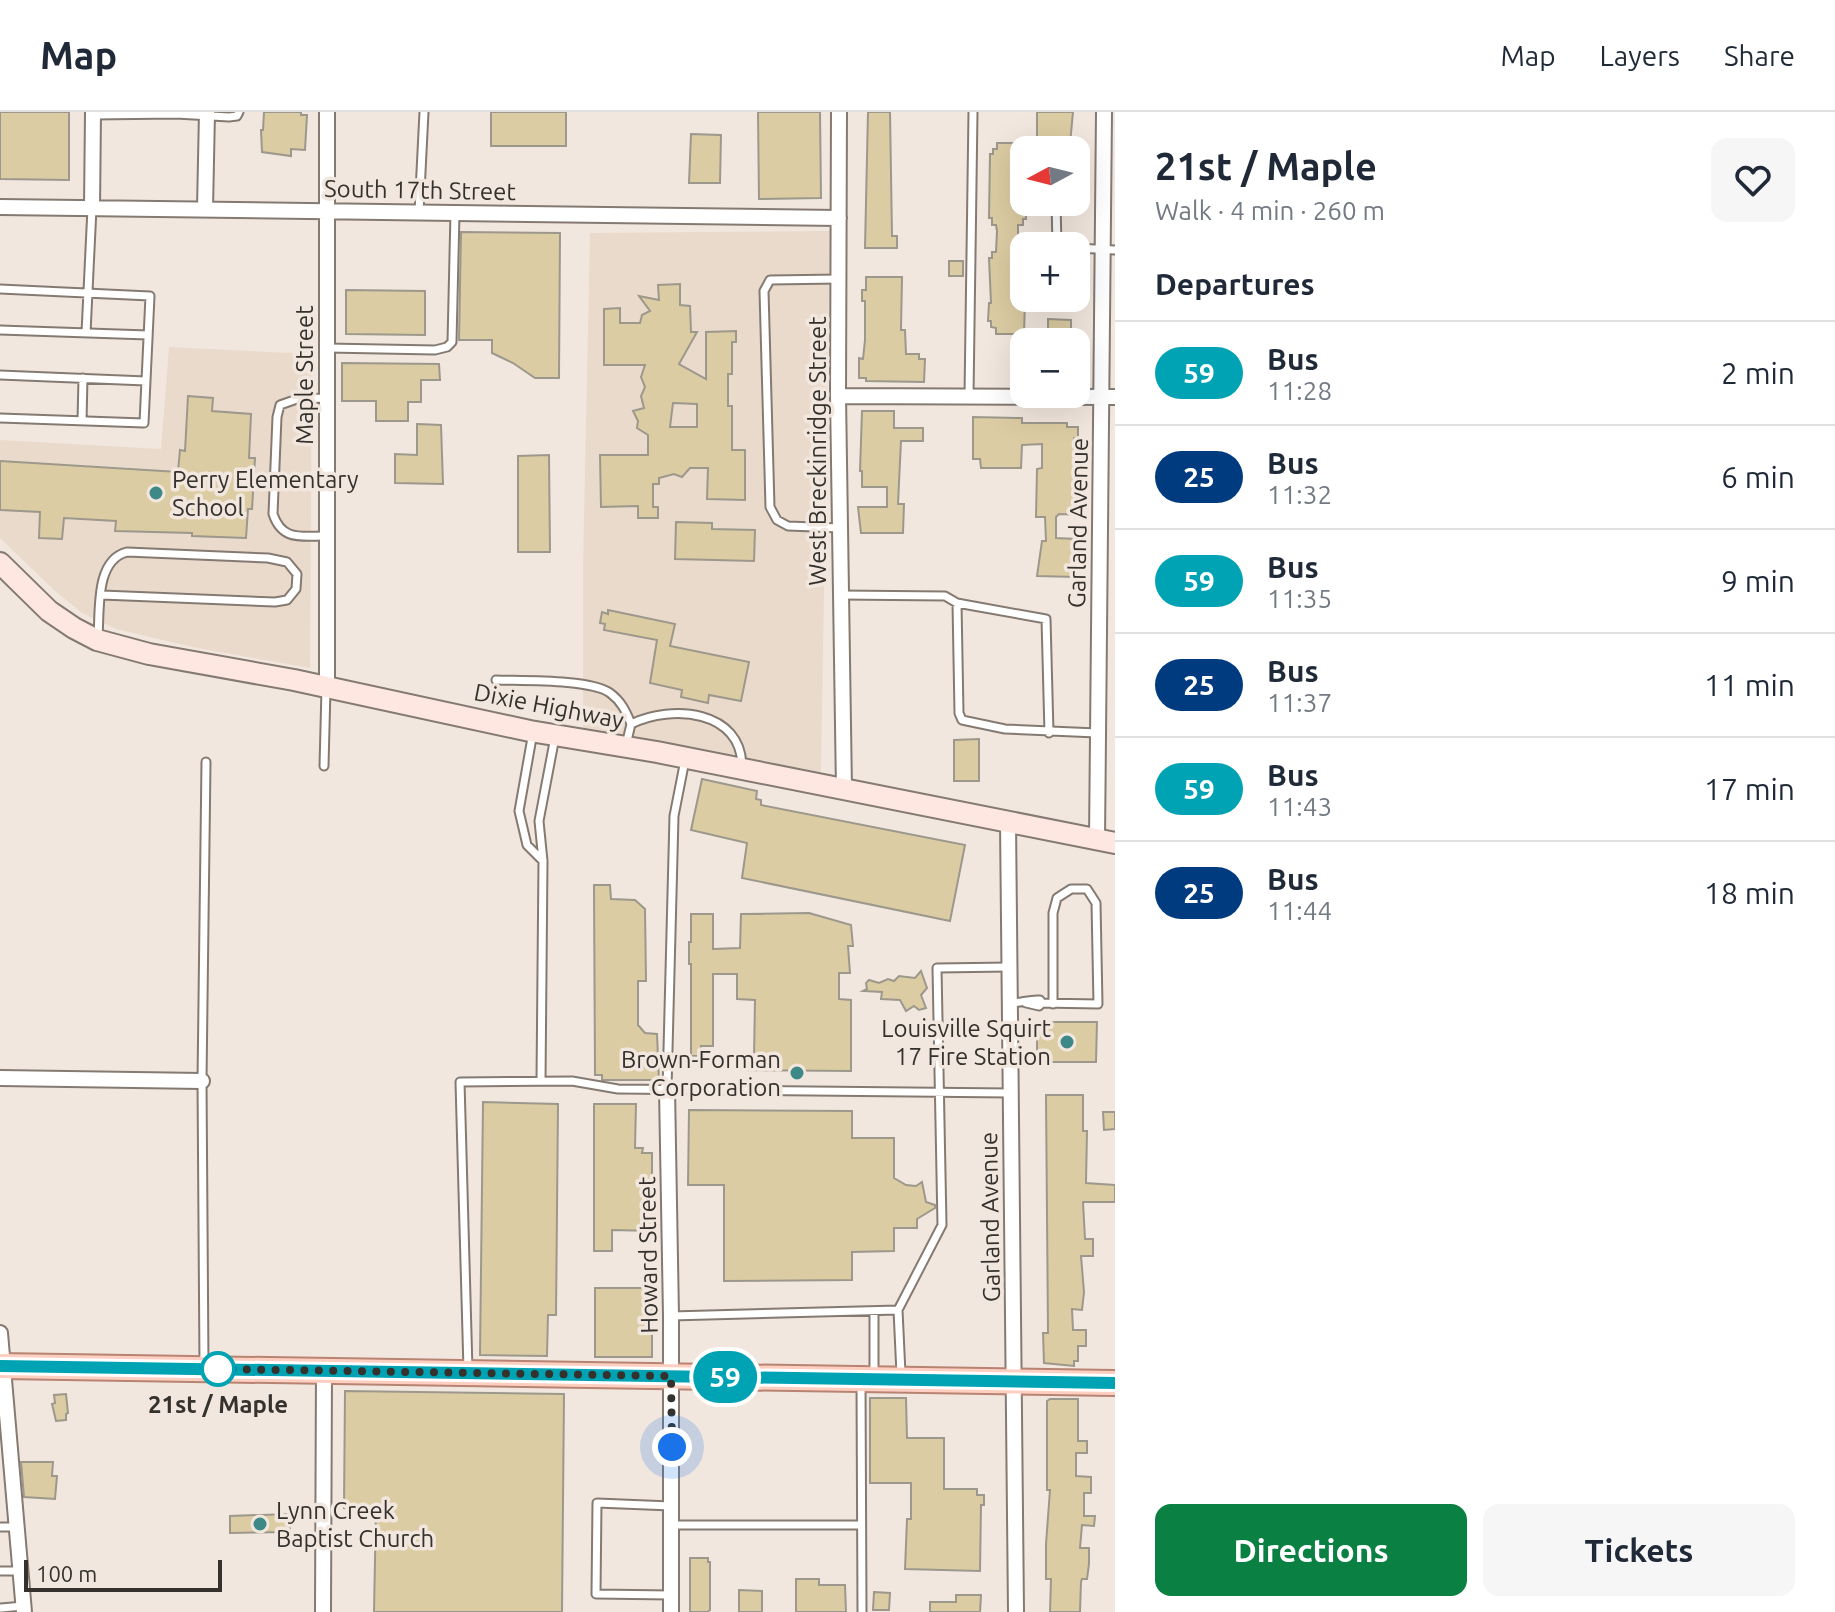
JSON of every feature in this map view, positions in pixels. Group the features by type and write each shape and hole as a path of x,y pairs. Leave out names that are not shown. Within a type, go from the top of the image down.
{"main road":[{"path":"1,1354 204,1368 1115,1383"}],"street":[{"name":"Maple Street","path":"327,112 327,687"},
{"name":"West Breckinridge Street","path":"839,112 838,396 844,790"},
{"name":"Garland Avenue","path":"1104,112 1109,250 1108,397 1097,733 1106,841"},
{"path":"92,208 93,114"},
{"path":"205,209 207,114"},
{"name":"South 17th Street","path":"0,207 839,218"},
{"path":"838,396 1108,397"},
{"name":"Dixie Highway","path":"0,563 49,611 74,628 97,640 178,661 327,687 533,731 1106,841"},
{"name":"Garland Avenue","path":"1008,822 1016,1612"},
{"path":"0,1078 202,1081"},
{"name":"Howard Street","path":"667,1089 671,1612"},
{"path":"0,1333 8,1501 17,1527 24,1609"},
{"path":"323,1612 324,1371"}],"lane":[{"path":"93,114 207,114 229,117 237,116 239,112"},
{"path":"419,212 424,112"},
{"path":"969,396 973,112"},
{"path":"86,333 92,208"},
{"path":"327,348 435,350 452,342 455,213"},
{"path":"839,279 770,280 764,291 770,507 777,520 788,526 840,528"},
{"path":"0,289 150,296 144,423 0,418"},
{"path":"0,330 148,335"},
{"path":"0,375 146,381"},
{"path":"82,421 83,378"},
{"path":"325,536 288,534 277,527 273,514 280,405 297,399 326,398"},
{"path":"97,640 103,576 110,561 118,554 268,558 287,562 297,574 296,589 287,600 275,602 102,595"},
{"path":"840,595 945,596 957,603 1046,619 1049,733"},
{"path":"957,603 959,713 962,720 1005,729 1097,733"},
{"path":"496,680 566,683 607,690 622,704 631,724 625,747"},
{"path":"324,766 327,687"},
{"path":"631,724 659,715 679,713 712,719 724,727 742,750 742,769"},
{"path":"533,731 519,811 527,845 543,861"},
{"path":"541,1081 543,861 539,821 555,735"},
{"path":"667,1089 674,816 686,758"},
{"path":"204,1368 202,1081 206,762"},
{"path":"1010,1003 1032,1006 1042,1003 1053,1004 1098,1004 1096,903 1087,889 1071,889 1057,898 1053,913 1053,1004"},
{"path":"901,1380 898,1310 942,1225 937,968 1009,967"},
{"path":"468,1372 460,1082 572,1081 618,1089 1011,1093"},
{"path":"671,1316 898,1310"},
{"path":"862,1612 861,1525 867,1380 874,1312"},
{"path":"671,1506 597,1503 596,1594 671,1595"},
{"path":"671,1525 861,1525"},
{"path":"0,1527 17,1527"},
{"path":"0,1571 21,1571"},
{"path":"1,1609 24,1609"}],"shaded area":[{"path":"830,231 821,772 583,730 590,233"},
{"name":"Perry Elementary School","path":"169,347 312,354 310,668 192,647 116,629 82,613 0,538 0,440 161,449"}],"building":[{"path":"0,112 69,112 69,180 0,179"},
{"path":"264,112 301,112 301,115 307,115 305,150 291,149 291,156 262,152"},
{"path":"491,112 566,112 566,146 491,146"},
{"path":"758,112 820,112 821,198 759,199"},
{"path":"868,112 890,112 892,236 897,236 897,248 865,248"},
{"path":"1037,112 1073,112 1071,136 1037,136"},
{"path":"691,134 721,135 720,183 689,183"},
{"path":"997,143 1010,143 1010,216 1026,216 1023,225 1018,225 1018,232 1010,232 1010,312 1025,312 1024,328 1010,328 1010,334 996,334 996,328 991,327 991,321 988,321 991,303 989,258 992,258 992,252 996,252 997,231 996,225 992,225 992,218 989,218 990,154 997,149"},
{"path":"461,232 560,233 559,378 535,378 492,353 492,340 459,340"},
{"path":"949,261 963,261 963,276 949,276"},
{"path":"866,277 902,277 901,330 905,330 906,354 919,354 919,359 925,359 924,382 866,381 866,378 859,378 859,358 863,359 865,340 862,290 866,290"},
{"path":"680,284 680,305 690,306 691,332 697,332 679,364 706,379 706,332 736,331 736,342 732,342 732,374 728,374 728,406 732,406 732,450 745,450 745,500 707,499 708,468 690,468 682,477 674,474 659,478 659,484 653,484 653,507 658,507 658,518 638,518 638,506 601,507 600,455 648,455 648,435 637,428 638,421 633,411 644,408 641,396 645,387 641,377 645,365 604,365 604,309 620,308 620,323 640,323 642,315 650,311 639,296 659,300 658,285","holes":["673,403 697,404 697,427 670,427"]},
{"path":"346,290 425,291 425,335 346,334"},
{"path":"1048,319 1071,320 1071,328 1048,328"},
{"path":"342,363 439,364 440,380 421,380 421,402 408,402 408,421 376,421 376,401 342,401"},
{"name":"Perry Elementary School","path":"188,396 213,398 212,411 251,414 249,458 255,458 252,509 248,509 246,538 115,531 116,521 64,518 62,539 39,538 40,512 0,510 0,461 178,472 180,450 185,451"},
{"path":"862,411 894,411 894,428 923,428 923,441 901,441 898,504 904,504 903,533 861,533 858,507 887,507 887,487 862,487"},
{"path":"973,417 1022,418 1022,423 1067,423 1067,427 1078,427 1078,438 1074,438 1074,462 1076,477 1081,477 1081,515 1059,514 1056,517 1056,538 1077,539 1076,577 1037,576 1042,541 1046,541 1045,517 1036,517 1037,469 1042,468 1042,444 1022,445 1021,468 981,468 980,459 973,459"},
{"path":"417,424 441,425 443,484 395,483 395,454 417,455"},
{"path":"549,455 550,552 518,552 518,456"},
{"path":"676,522 712,523 712,529 755,530 754,561 675,559"},
{"path":"608,610 675,624 670,646 749,662 741,701 709,695 708,703 681,697 682,690 650,683 657,640 604,630 605,624 600,623 602,612 608,614"},
{"path":"979,739 979,781 954,781 954,740"},
{"path":"702,779 757,791 756,799 761,800 761,805 965,845 950,921 742,878 747,843 691,830"},
{"path":"594,885 610,885 611,899 635,900 645,909 646,981 638,981 638,1025 645,1033 657,1034 659,1080 602,1080 602,1075 595,1075"},
{"path":"809,913 851,925 853,946 848,946 850,973 839,973 839,999 851,1000 851,1071 741,1070 741,1057 754,1057 755,1000 737,999 737,974 713,974 713,1046 701,1046 701,1056 691,1056 691,914 713,914 713,949 740,948 741,914"},
{"path":"921,971 927,988 921,995 926,1008 919,1010 914,1006 906,1011 900,1000 881,999 882,992 863,991 867,989 869,980 879,983 888,979 894,981 899,976 915,978"},
{"name":"Louisville Squirt 17 Fire Station","path":"1037,1022 1097,1022 1096,1062 1037,1062"},
{"path":"1046,1095 1083,1095 1083,1131 1087,1131 1086,1183 1115,1185 1115,1202 1083,1202 1085,1239 1093,1239 1093,1256 1081,1256 1084,1292 1082,1310 1072,1309 1073,1330 1086,1330 1086,1346 1078,1346 1078,1361 1074,1361 1074,1366 1044,1363 1043,1333 1048,1333"},
{"path":"483,1102 558,1104 556,1315 548,1315 547,1356 480,1355"},
{"path":"594,1104 636,1104 635,1148 643,1148 642,1153 652,1153 652,1231 612,1230 612,1251 594,1251"},
{"path":"689,1110 852,1111 852,1138 894,1138 894,1178 906,1185 916,1186 922,1182 926,1202 935,1205 935,1208 917,1219 917,1228 894,1228 894,1251 852,1252 852,1280 724,1281 724,1185 688,1185"},
{"path":"1103,1112 1115,1112 1115,1129 1104,1130"},
{"path":"595,1288 652,1288 652,1357 595,1357"},
{"path":"345,1391 564,1394 562,1612 374,1612 376,1509 344,1508"},
{"path":"66,1394 66,1420 56,1421 52,1404 55,1403 54,1395"},
{"path":"870,1398 906,1398 907,1438 944,1438 944,1489 977,1489 977,1495 984,1495 984,1505 981,1505 980,1571 905,1569 907,1519 911,1519 911,1483 870,1483"},
{"path":"1078,1399 1078,1441 1087,1441 1087,1453 1076,1453 1076,1476 1091,1477 1091,1493 1084,1493 1084,1516 1095,1516 1094,1526 1082,1525 1080,1548 1089,1548 1089,1564 1087,1579 1081,1582 1080,1612 1050,1612 1051,1579 1046,1579 1046,1544 1050,1490 1047,1490 1047,1401"},
{"path":"21,1462 53,1462 52,1476 57,1476 55,1499 24,1497"},
{"name":"Lynn Creek Baptist Church","path":"289,1514 290,1532 230,1533 230,1516"},
{"path":"690,1558 708,1558 710,1562 710,1610 707,1612 690,1612"},
{"path":"796,1579 819,1579 819,1585 845,1585 846,1612 796,1612"},
{"path":"739,1590 762,1591 762,1612 739,1612"},
{"path":"874,1592 890,1593 889,1610 873,1610"},
{"path":"956,1595 981,1595 980,1612 930,1612 930,1602 956,1602"}],"bus line":[{"name":"59","path":"0,1366 1115,1383"}],"place":[{"name":"Perry Elementary School","path":"156,493"},
{"name":"Louisville Squirt 17 Fire Station","path":"1067,1042"},
{"name":"Brown-Forman Corporation","path":"797,1073"},
{"name":"21st / Maple","path":"218,1369"},
{"name":"Lynn Creek Baptist Church","path":"260,1524"}],"route":[{"path":"218,1369 671,1376 672,1447"}]}
